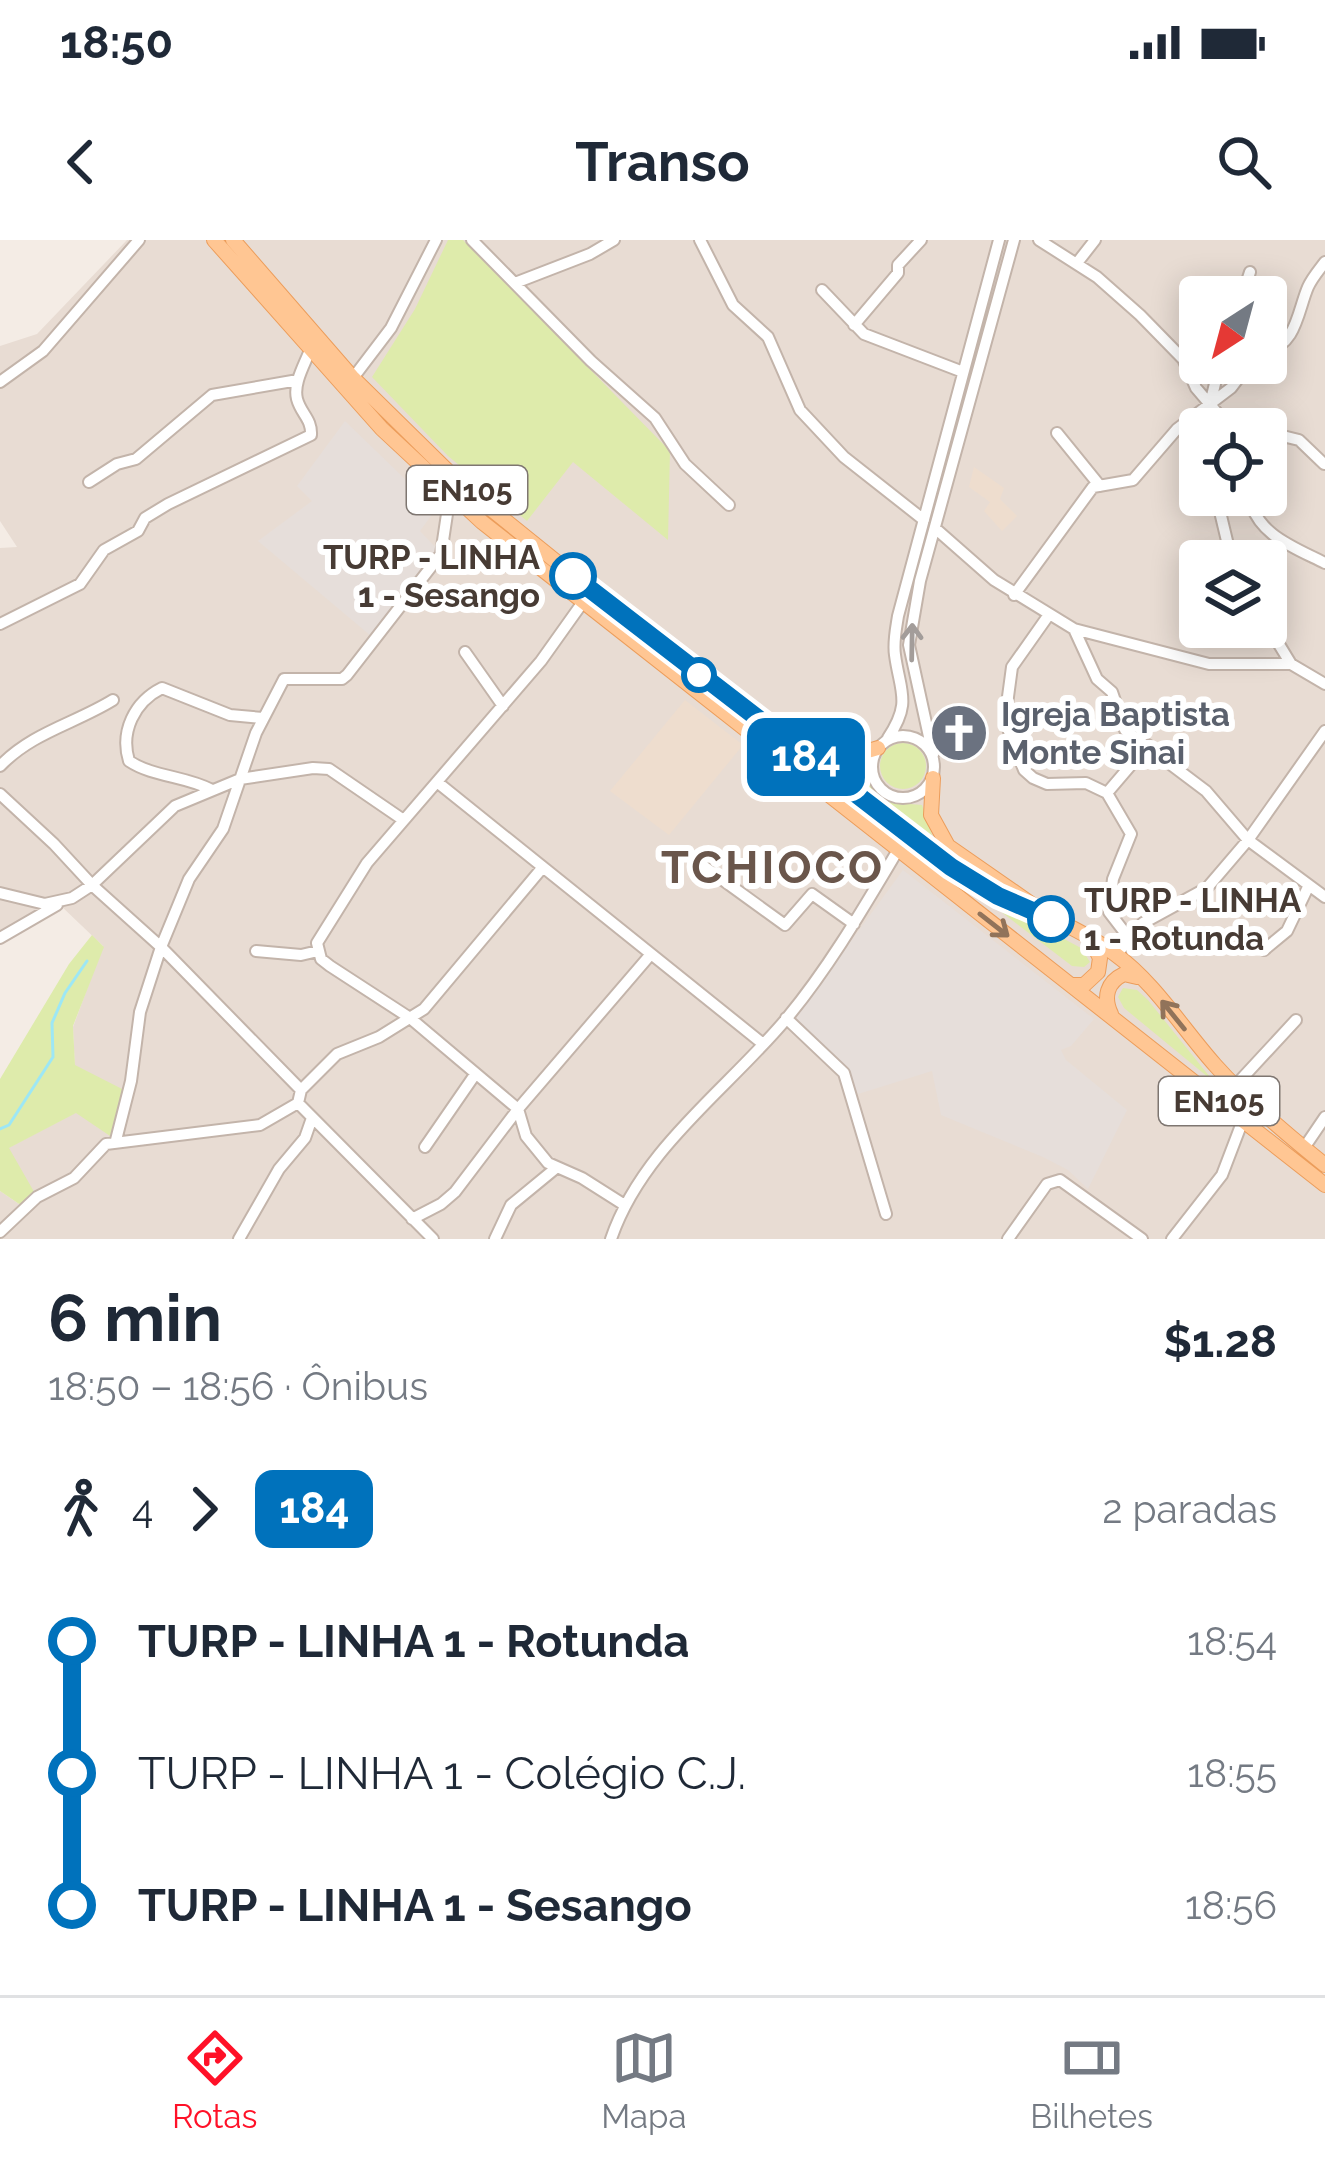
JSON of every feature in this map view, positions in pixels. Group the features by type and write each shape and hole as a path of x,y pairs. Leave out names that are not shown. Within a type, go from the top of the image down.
{"main road":[{"name":"EN105","path":"214,240 382,429 449,494 1325,1185"},
{"name":"EN105","path":"232,240 353,378 490,509 951,867 1116,955 1234,1087 1325,1165"},
{"path":"736,703 833,752 853,754 883,743"},
{"path":"933,778 931,815 948,846 1051,919"},
{"path":"1068,983 1084,985 1098,972 1100,958 1089,937"},
{"path":"1112,1017 1106,999 1112,983 1124,974 1142,979"}],"street":[{"path":"0,382 43,351 139,240"},
{"path":"353,378 391,328 436,240"},
{"path":"472,240 591,362 656,418 685,464 729,505"},
{"path":"515,284 614,240"},
{"path":"700,240 733,304 768,338 800,410 830,446 924,520"},
{"path":"854,326 922,240"},
{"path":"999,240 898,616 895,656 905,693 901,717 872,758 873,776 888,794 911,797 933,778 933,755 909,645 920,581 1014,240"},
{"path":"1039,240 1077,263 1141,315 1183,359 1212,408"},
{"path":"1077,263 1095,240"},
{"path":"1287,336 1300,316 1310,282 1325,262"},
{"path":"1249,276 1250,272"},
{"path":"822,290 854,326 882,344 963,372"},
{"path":"0,624 80,584 104,550 138,531 145,518 311,435 311,423 296,398 310,350"},
{"path":"89,482 117,464 136,459 212,395 298,380"},
{"path":"1206,408 1213,384"},
{"path":"1014,595 1091,489 1133,480 1177,429 1234,384"},
{"path":"1057,433 1100,486"},
{"path":"1287,437 1299,440 1324,464"},
{"path":"116,1140 140,1012 161,947 189,879 223,829 263,718 284,679 342,679 347,675 441,554 449,494"},
{"path":"1255,516 1263,527 1325,563"},
{"path":"936,529 1014,595 1074,629 1209,664 1291,664"},
{"path":"584,602 367,863 317,943 329,966 410,1018 518,1109 526,1136 556,1168 623,1204"},
{"path":"1048,616 1012,667 1005,719 1024,770 1046,784 1086,784 1107,793 1131,834 1113,879 1109,912 1129,938"},
{"path":"1074,629 1097,679 1112,692 1122,725 1206,791 1248,840 1324,894"},
{"path":"1281,648 1291,664 1325,685"},
{"path":"465,652 502,706"},
{"path":"212,790 129,761 126,732 130,718 162,688 230,715 263,718"},
{"path":"0,766 23,743 57,725 79,721 113,700"},
{"path":"1116,955 1143,923 1207,888 1248,840 1325,731"},
{"path":"883,743 914,737 933,755"},
{"path":"1107,793 1148,745"},
{"path":"0,938 92,885 165,814 240,778 329,770 402,819"},
{"path":"437,782 762,1043"},
{"path":"0,794 161,947 299,1096 312,1118 433,1239"},
{"path":"611,1239 623,1204 698,1111 787,1018 854,924 898,850"},
{"path":"698,862 785,925 812,894 854,924"},
{"path":"0,1232 38,1197 74,1178 106,1144 260,1124 299,1096 337,1054 368,1043 424,1009 543,867"},
{"path":"1247,942 1264,950 1283,936 1309,885"},
{"path":"0,893 59,904"},
{"path":"256,951 301,955 318,951"},
{"path":"412,1219 448,1199 651,954"},
{"path":"787,1018 844,1073 886,1214"},
{"path":"1234,1087 1296,1020"},
{"path":"425,1147 475,1076"},
{"path":"239,1239 279,1169 305,1138 312,1118"},
{"path":"1304,1148 1325,1118"},
{"path":"1172,1239 1222,1175 1244,1120"},
{"path":"495,1239 511,1205 556,1168"},
{"path":"1008,1239 1047,1184 1060,1180 1142,1239"}],"shaded area":[{"path":"127,240 1325,240 1325,1239 0,1239 0,1191 25,1208 8,1148 77,1112 73,1027 103,946 59,904 0,940 0,548 17,547 0,521 0,346 37,334"},
{"path":"345,421 436,509 420,531 437,549 371,636 258,541 312,501 297,486"},
{"path":"974,467 1004,488 1000,499 1017,516 1002,531 984,511 990,502 969,487"},
{"path":"685,700 743,745 669,835 610,791"},
{"path":"903,870 1094,1019 1071,1046 1061,1050 1066,1060 1127,1110 1088,1189 1068,1170 1043,1157 941,1115 932,1071 858,1094 847,1067 794,1019"}],"green space":[{"path":"448,240 463,240 670,451 668,540 573,462 527,521 448,456 372,377 415,309"},
{"path":"903,743 919,750 926,766 919,782 903,789 887,782 880,766 887,750"},
{"path":"814,751 844,760 866,758 874,791 889,800 922,805 933,838 958,861"},
{"path":"974,891 1081,948 1090,962 1072,966"},
{"path":"92,935 104,947 73,1026 75,1065 128,1092 116,1140 76,1113 9,1148 37,1197 25,1208 0,1191 0,1079 69,964"},
{"path":"1123,988 1137,990 1148,1000 1214,1082 1124,1008 1118,997"}],"waterway":[{"path":"0,1129 9,1125 53,1057 52,1023 87,961"}],"bus line":[{"name":"184","path":"573,576 951,867 998,896 1051,919"}],"place":[{"name":"TURP - LINHA 1 - Sesango","path":"573,576"},
{"name":"Igreja Baptista Monte Sinai","path":"959,733"},
{"name":"TURP - LINHA 1 - Rotunda","path":"1051,919"}],"district":[{"name":"TCHIOCO","path":"773,867"}]}
